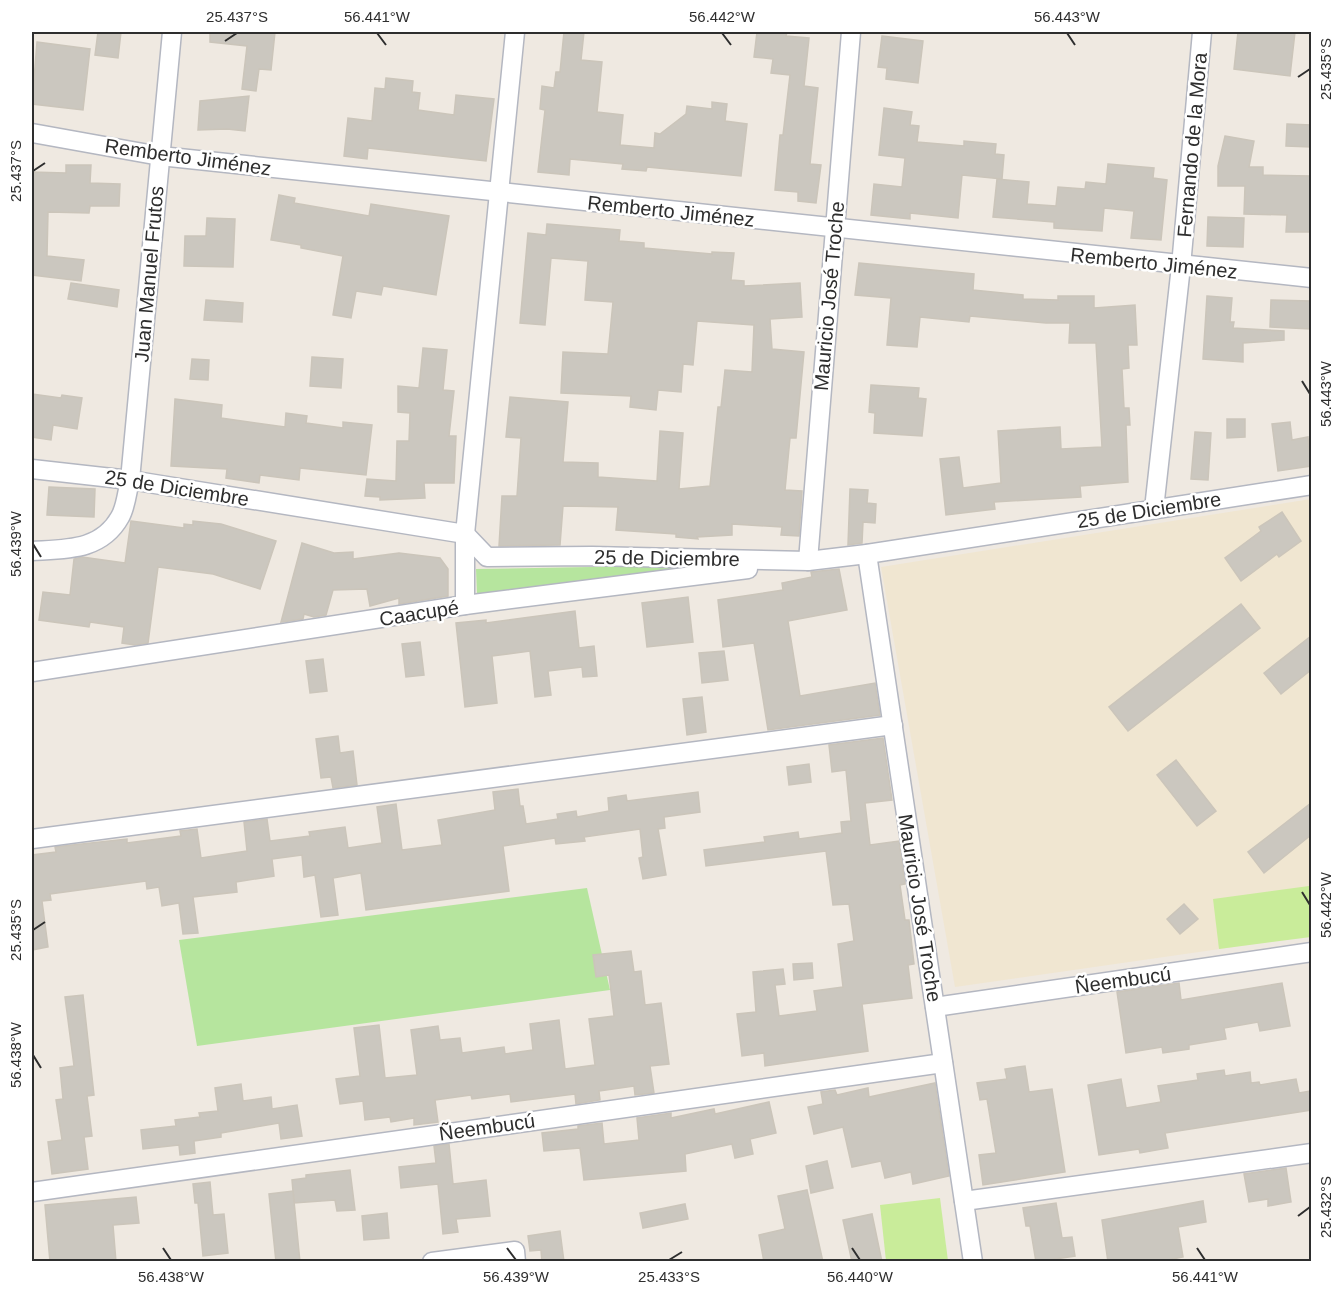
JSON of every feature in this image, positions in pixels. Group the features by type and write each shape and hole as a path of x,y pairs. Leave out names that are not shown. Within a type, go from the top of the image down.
{"street":[{"name":"Juan Manuel Frutos","path":"32,551 80,548 105,536 121,516 130,480 172,32"},
{"path":"465,605 465,534 515,32"},
{"name":"Mauricio José Troche","path":"808,561 851,32"},
{"name":"Fernando de la Mora","path":"1154,509 1181,266 1202,32"},
{"name":"Remberto Jiménez","path":"32,132 160,156 1311,279"},
{"name":"25 de Diciembre","path":"32,469 130,480 465,534 487,557 592,556 808,561 867,554 1311,484"},
{"name":"Mauricio José Troche","path":"867,554 973,1262"},
{"name":"Caacupé","path":"32,672 465,605 808,561"},
{"path":"32,839 892,724"},
{"name":"Ñeembucú","path":"935,1007 1311,952"},
{"name":"Ñeembucú","path":"32,1192 943,1063"},
{"path":"964,1202 1311,1153"},
{"path":"432,1262 515,1251 516,1262"}],"shaded area":[{"path":"1311,499 1311,936 955,987 881,567"}],"green space":[{"path":"701,565 477,594 476,569"},
{"path":"1309,886 1312,909 1311,937 1219,949 1213,899"},
{"path":"587,888 610,990 197,1046 179,940"},
{"path":"940,1198 948,1261 886,1261 880,1205"}],"building":[{"path":"98,32 121,32 118,58 95,55"},
{"path":"210,32 275,32 271,70 259,69 256,91 242,89 247,46 210,42"},
{"path":"564,32 584,32 581,60 602,62 597,112 623,115 620,145 654,148 655,133 660,134 686,114 687,106 712,109 712,102 727,104 725,121 747,124 741,176 647,167 646,171 622,169 623,164 570,159 569,175 538,172 545,110 540,109 542,86 554,88 556,72 560,72"},
{"path":"757,32 787,32 786,36 809,38 804,86 818,88 810,164 821,165 816,203 798,201 798,192 775,190 780,135 783,135 790,75 771,73 773,59 754,57"},
{"path":"1238,32 1295,32 1290,76 1234,69"},
{"path":"882,36 923,41 918,83 886,79 887,68 878,67"},
{"path":"37,42 90,49 83,110 32,104"},
{"path":"386,78 413,81 412,92 420,93 418,110 454,115 456,95 494,99 486,161 368,148 367,159 344,156 348,118 372,121 375,88 385,89"},
{"path":"249,96 245,131 198,130 200,101"},
{"path":"884,108 912,112 910,125 919,126 917,142 964,146 964,141 996,144 995,154 1004,155 1002,179 962,175 958,218 910,213 910,219 871,215 874,184 902,187 905,158 879,155"},
{"path":"1287,124 1311,125 1311,147 1286,146"},
{"path":"1225,136 1254,141 1249,167 1263,167 1263,175 1311,176 1311,232 1286,232 1287,215 1244,214 1245,186 1218,186 1218,166"},
{"path":"1108,164 1154,168 1153,178 1167,180 1161,240 1131,238 1134,211 1104,208 1102,231 1054,228 1054,222 993,217 997,179 1029,182 1027,204 1056,206 1058,187 1085,189 1086,182 1106,184"},
{"path":"66,165 91,165 90,183 120,184 119,206 90,206 89,213 48,212 47,256 84,260 81,281 32,275 32,172 66,173"},
{"path":"279,195 295,198 294,203 369,216 371,204 449,216 436,295 383,286 381,295 356,291 351,318 333,315 343,256 271,240"},
{"path":"1208,217 1244,218 1243,247 1207,246"},
{"path":"207,218 235,219 233,267 184,266 185,236 206,236"},
{"path":"547,224 620,230 619,241 644,243 644,248 712,254 712,252 734,253 731,280 744,281 744,286 800,283 802,317 770,319 772,349 804,352 796,438 790,438 785,490 802,491 799,536 781,535 782,527 732,524 732,535 697,537 698,539 676,537 676,534 616,530 618,507 563,506 560,545 499,546 502,496 517,496 521,438 506,437 510,397 568,402 563,462 598,463 598,477 657,481 660,431 683,433 679,489 710,486 718,407 721,407 725,370 752,372 754,325 697,321 693,365 683,364 681,392 658,390 656,410 630,407 631,396 561,393 563,352 608,354 613,302 585,300 588,261 551,258 545,325 520,323 528,233 546,235"},
{"path":"859,263 974,274 973,290 1023,295 1023,299 1058,300 1058,296 1094,296 1094,308 1135,305 1137,345 1128,345 1129,368 1122,369 1124,408 1129,408 1130,425 1126,425 1128,482 1080,486 1081,497 994,502 995,509 946,515 940,459 959,457 963,488 1001,483 998,431 1060,427 1061,449 1102,447 1096,343 1069,343 1070,323 970,316 969,322 920,317 917,347 887,345 891,298 855,295"},
{"path":"71,283 119,290 117,307 68,299"},
{"path":"1207,296 1232,298 1230,322 1234,322 1233,328 1284,331 1284,340 1243,343 1243,362 1203,359"},
{"path":"206,300 243,303 242,322 204,320"},
{"path":"1271,300 1311,301 1311,329 1270,327"},
{"path":"423,348 447,350 443,390 454,391 449,436 456,436 454,483 424,483 425,498 380,500 380,497 365,496 367,479 396,481 397,441 409,441 410,413 398,412 398,386 419,388"},
{"path":"312,357 343,359 341,388 310,386"},
{"path":"192,359 209,360 208,380 190,379"},
{"path":"871,385 919,388 918,398 926,399 922,436 874,433 875,413 869,412"},
{"path":"32,394 82,398 77,429 53,425 51,440 32,437"},
{"path":"175,399 222,405 221,418 285,427 286,413 307,416 306,423 343,428 343,422 372,425 366,475 300,468 299,480 260,475 259,483 226,478 227,469 171,466"},
{"path":"1227,419 1245,419 1245,437 1227,438"},
{"path":"1290,422 1292,440 1308,437 1311,466 1278,471 1272,424"},
{"path":"1195,432 1211,433 1208,480 1191,479"},
{"path":"49,487 95,489 94,517 47,515"},
{"path":"850,489 868,490 867,503 876,504 875,523 863,522 862,543 848,545"},
{"path":"1282,512 1301,541 1279,557 1277,554 1241,581 1225,558 1261,531 1259,527"},
{"path":"131,521 184,528 184,524 193,525 193,521 221,524 276,541 260,589 213,574 158,567 148,643 135,645 122,643 124,627 90,622 89,627 39,620 43,592 70,595 74,559 82,557 125,563"},
{"path":"302,543 334,553 353,552 353,559 399,553 440,558 448,569 448,596 399,604 399,598 370,606 367,589 333,590 326,615 314,617 304,614 303,619 281,622"},
{"path":"839,569 847,610 788,621 800,696 875,683 880,715 768,730 754,643 723,647 718,600 783,590 782,583 812,577 811,572"},
{"path":"688,597 693,642 647,647 642,603"},
{"path":"1241,604 1260,628 1128,731 1109,707"},
{"path":"575,611 579,648 594,646 597,676 583,677 582,667 548,671 551,695 535,697 530,651 492,656 497,703 465,707 456,623 486,620 486,623"},
{"path":"1311,636 1311,670 1281,694 1264,673"},
{"path":"420,642 424,675 406,677 402,644"},
{"path":"724,651 728,680 702,683 699,653"},
{"path":"323,659 327,691 310,693 306,661"},
{"path":"702,697 706,732 687,735 683,699"},
{"path":"338,736 340,753 353,751 357,785 333,788 331,777 321,778 316,739"},
{"path":"883,738 892,800 865,803 870,845 899,841 905,884 900,885 905,920 909,920 914,964 908,965 912,998 862,1004 868,1051 765,1066 764,1053 742,1056 737,1014 756,1012 753,972 783,969 785,984 775,985 779,1016 817,1011 814,991 843,987 838,944 854,941 849,904 833,905 826,851 706,866 704,850 765,842 764,837 798,832 799,839 842,833 841,822 851,821 846,770 832,772 829,745"},
{"path":"1176,760 1216,811 1197,826 1157,775"},
{"path":"809,764 811,782 789,785 787,767"},
{"path":"518,789 520,806 523,806 526,824 558,819 557,814 576,811 577,817 609,811 608,798 626,795 627,801 698,792 700,812 664,817 665,828 658,829 666,875 643,879 639,858 643,857 640,829 584,837 585,841 556,844 555,838 503,846 509,891 366,910 361,873 333,878 338,915 321,917 315,875 304,877 302,855 272,859 274,876 236,882 237,892 193,897 198,933 183,934 179,903 162,906 159,887 147,889 146,881 50,894 51,900 42,901 48,947 32,950 32,855 56,852 55,847 127,839 127,843 181,836 180,831 197,829 201,858 247,851 244,822 267,819 270,841 310,836 309,832 345,827 348,848 382,843 377,807 396,804 402,850 442,845 438,820 495,810 493,792"},
{"path":"1311,803 1311,835 1264,873 1248,852"},
{"path":"1184,904 1198,919 1180,934 1167,919"},
{"path":"631,951 634,972 641,971 645,1005 661,1003 669,1064 650,1066 654,1093 635,1095 634,1086 599,1091 600,1100 576,1104 575,1094 511,1102 510,1094 472,1099 471,1095 435,1100 438,1122 414,1125 414,1118 391,1122 390,1117 365,1120 363,1101 340,1104 336,1079 360,1076 354,1028 379,1025 385,1078 417,1075 411,1030 438,1026 440,1040 460,1038 462,1053 504,1047 505,1054 533,1050 530,1024 559,1020 565,1069 595,1065 589,1019 614,1016 609,975 596,977 593,955"},
{"path":"812,963 813,978 794,980 793,964"},
{"path":"1179,983 1181,1000 1282,983 1290,1026 1260,1031 1258,1022 1224,1028 1226,1039 1189,1045 1189,1049 1163,1053 1162,1047 1126,1053 1117,992"},
{"path":"83,995 94,1095 87,1096 92,1136 84,1137 88,1169 52,1174 48,1142 62,1140 56,1100 63,1099 60,1068 74,1066 65,997"},
{"path":"1025,1066 1029,1092 1052,1089 1065,1172 983,1185 979,1155 996,1153 987,1099 980,1100 977,1083 1007,1079 1005,1069"},
{"path":"1224,1070 1225,1076 1250,1072 1251,1083 1259,1082 1260,1085 1296,1079 1299,1093 1311,1091 1311,1110 1165,1133 1168,1148 1140,1153 1139,1149 1099,1155 1088,1085 1121,1079 1126,1108 1161,1102 1158,1086 1198,1080 1197,1074"},
{"path":"935,1083 949,1176 913,1184 911,1172 885,1178 881,1161 852,1167 843,1127 814,1134 808,1107 823,1104 821,1092 835,1090 837,1095 868,1088 869,1097"},
{"path":"241,1084 243,1101 271,1097 272,1109 297,1105 302,1136 281,1139 279,1123 221,1133 221,1137 194,1141 195,1153 180,1155 179,1145 143,1149 141,1130 176,1126 175,1120 200,1117 199,1113 218,1111 215,1088"},
{"path":"769,1102 776,1133 750,1139 753,1154 735,1158 732,1144 685,1154 686,1171 584,1180 580,1148 544,1151 542,1133 578,1129 578,1126 602,1123 604,1144 639,1140 637,1118 671,1113 671,1118 714,1109 715,1114"},
{"path":"449,1144 453,1184 486,1180 490,1216 456,1219 458,1232 443,1234 438,1184 401,1188 399,1167 436,1163 434,1146"},
{"path":"827,1161 833,1188 811,1193 806,1166"},
{"path":"1286,1168 1291,1202 1268,1206 1268,1199 1249,1202 1244,1174"},
{"path":"350,1170 355,1210 337,1211 335,1200 294,1203 292,1180 306,1178 306,1175"},
{"path":"210,1182 213,1215 224,1214 228,1253 203,1256 198,1203 195,1203 193,1184"},
{"path":"807,1190 823,1262 764,1262 759,1235 785,1229 778,1196"},
{"path":"293,1191 300,1262 276,1262 269,1194"},
{"path":"136,1197 139,1223 113,1225 116,1262 50,1262 45,1205"},
{"path":"1203,1201 1206,1222 1178,1227 1183,1257 1158,1262 1108,1262 1102,1220"},
{"path":"1056,1203 1062,1238 1072,1237 1075,1256 1036,1262 1030,1226 1026,1226 1023,1208"},
{"path":"685,1204 688,1219 643,1228 640,1213"},
{"path":"387,1213 389,1238 364,1240 362,1216"},
{"path":"872,1214 882,1262 852,1262 843,1220"},
{"path":"560,1231 564,1262 542,1262 541,1250 530,1251 528,1236"}]}
